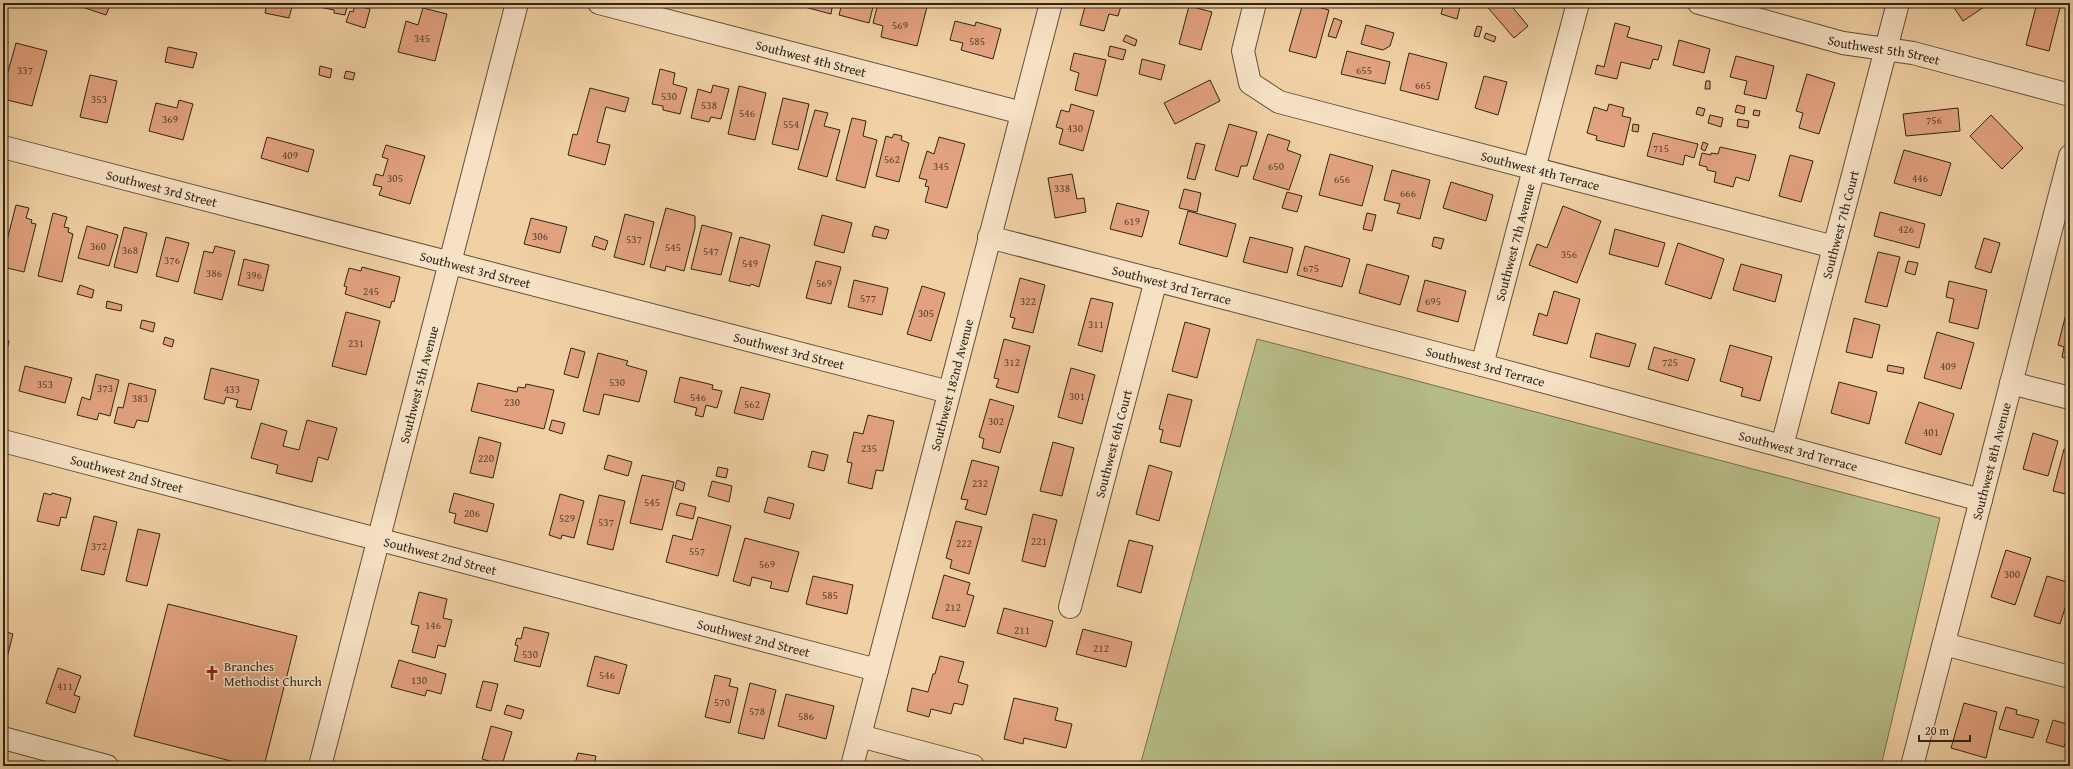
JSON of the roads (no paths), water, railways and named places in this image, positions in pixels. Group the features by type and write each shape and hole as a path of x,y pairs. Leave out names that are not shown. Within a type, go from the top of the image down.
{"street":[{"name":"Southwest 5th Avenue","path":"320,766 380,539 517,3"},
{"name":"Southwest 4th Street","path":"599,3 1022,113"},
{"name":"Southwest 182nd Avenue","path":"852,766 1051,3"},
{"name":"Southwest 4th Terrace","path":"1256,3 1243,51 1250,83 1279,102 1834,247"},
{"name":"Southwest 7th Avenue","path":"1482,365 1578,3"},
{"name":"Southwest 5th Street","path":"1699,3 1843,43 1913,53 2070,94"},
{"name":"Southwest 7th Court","path":"1782,446 1898,3"},
{"name":"Southwest 3rd Street","path":"3,147 949,392"},
{"name":"Southwest 8th Avenue","path":"1912,766 2070,156"},
{"name":"Southwest 3rd Terrace","path":"989,237 1482,365 1981,500"},
{"name":"Southwest 6th Court","path":"1070,607 1156,280"},
{"path":"2011,383 2070,398"},
{"name":"Southwest 2nd Street","path":"3,441 877,670"},
{"path":"1944,644 2070,677"},
{"path":"860,736 973,766"},
{"path":"3,738 107,766"}],"place":[{"name":"Branches Methodist Church","path":"212,673"}]}
